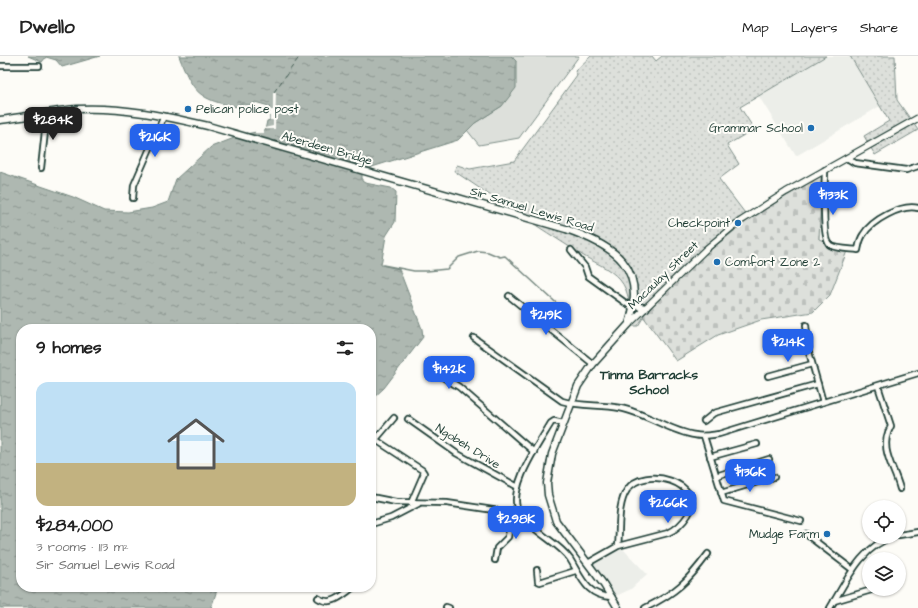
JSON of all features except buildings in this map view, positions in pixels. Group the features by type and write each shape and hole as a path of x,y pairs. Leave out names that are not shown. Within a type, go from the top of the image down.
{"main road":[{"path":"0,120 47,113 96,109 134,111 164,116"},
{"name":"Aberdeen Bridge","path":"164,116 208,126 440,192"},
{"name":"Sir Samuel Lewis Road","path":"440,192 566,229 591,238 614,252 629,269 634,286 634,306 629,324 593,364 578,386 570,403 549,468 548,495 556,521 612,597 617,608"},
{"path":"634,306 646,308"}],"street":[{"path":"0,66 39,66"},
{"path":"41,168 47,113"},
{"path":"133,198 134,185 164,116"},
{"name":"Macaulay Street","path":"629,324 706,248 736,224 780,195 918,118"},
{"path":"847,158 855,163 906,170 918,166"},
{"path":"825,170 824,220 827,241 831,246 858,250 862,235 874,224 893,211 904,207 918,208"},
{"path":"571,250 585,267 588,276 634,306"},
{"path":"509,296 593,364"},
{"path":"806,325 809,352 823,402"},
{"path":"474,338 562,401 620,408 641,414 685,433 704,436 719,434 918,373"},
{"path":"768,376 812,364"},
{"path":"435,372 459,387 534,452"},
{"path":"704,421 714,413 818,384"},
{"path":"878,386 892,426 886,436 885,449 900,489"},
{"path":"394,418 376,440 424,472 411,503"},
{"name":"Ngobeh Drive","path":"408,419 456,453 518,487"},
{"path":"563,423 554,421 551,423 534,452 518,487 517,503 520,514 565,554 575,571 588,587 600,596 612,597"},
{"path":"704,436 724,501 801,521"},
{"path":"710,457 757,444"},
{"path":"716,476 769,459"},
{"path":"721,493 774,477"},
{"path":"588,563 618,546 676,530 690,510 692,499 690,494 680,485 654,478 641,478 632,483 623,497 618,546"},
{"path":"376,498 411,503 447,503 520,514"},
{"path":"376,522 391,518 419,503"},
{"path":"495,560 497,548 508,537 512,514"},
{"path":"906,534 918,532"},
{"path":"806,534 853,570"},
{"path":"830,608 853,570 869,548 876,544"},
{"path":"645,608 680,588 690,578 708,554"},
{"path":"537,570 539,582 575,571"},
{"path":"318,598 324,602 331,602 346,592"},
{"path":"834,601 862,593"}],"shaded area":[{"name":"Grammar School","path":"805,56 866,56 892,99 796,156 753,87"},
{"path":"623,549 647,574 631,589 616,596 594,564 608,555"}],"green space":[{"path":"511,56 579,56 519,138 479,145 467,130 475,123 502,106 516,61"},
{"path":"591,56 652,56 656,61 662,56 826,56 740,107 754,129 727,145 739,164 719,179 754,225 649,308 638,326 632,326 630,323 628,295 616,275 548,233 454,171 457,165 470,169 514,161 577,75 575,71"},
{"path":"850,56 895,56 897,100 918,130 875,155 864,136 889,121"},
{"path":"822,175 819,239 847,251 830,295 813,312 761,320 718,335 676,361 643,316 699,259 753,216"}],"water":[{"path":"28,56 100,56 62,67 56,60 46,57 42,62"},
{"path":"179,56 511,56 516,61 516,88 502,106 475,123 458,140 372,167 362,175 362,181 365,183 391,188 396,192 395,222 386,236 381,265 399,269 422,329 423,337 384,388 376,395 376,324 16,324 16,592 216,592 211,608 0,608 0,172 73,197 104,211 128,212 152,208 168,202 176,179 211,147 242,135 265,130 267,121 270,120 269,106 255,102 254,105 239,104 238,107 206,98 194,87"}],"pier":[{"path":"273,92 276,92 275,129 264,129 264,133 255,133 255,130 273,126 273,120 270,120 270,110 273,110"}],"waterway":[{"path":"383,265 414,271 427,271 447,269 459,257 478,251 488,252 500,257 505,256 564,310"}],"ferry route":[{"path":"274,92 300,56"}],"place":[{"name":"Pelican police post","path":"188,109"},
{"name":"Grammar School","path":"811,128"},
{"name":"Checkpoint","path":"738,223"},
{"name":"Comfort Zone 2","path":"717,262"},
{"name":"Mudge Farm","path":"827,534"}],"district":[{"name":"Tinma Barracks School","path":"649,382"}]}
